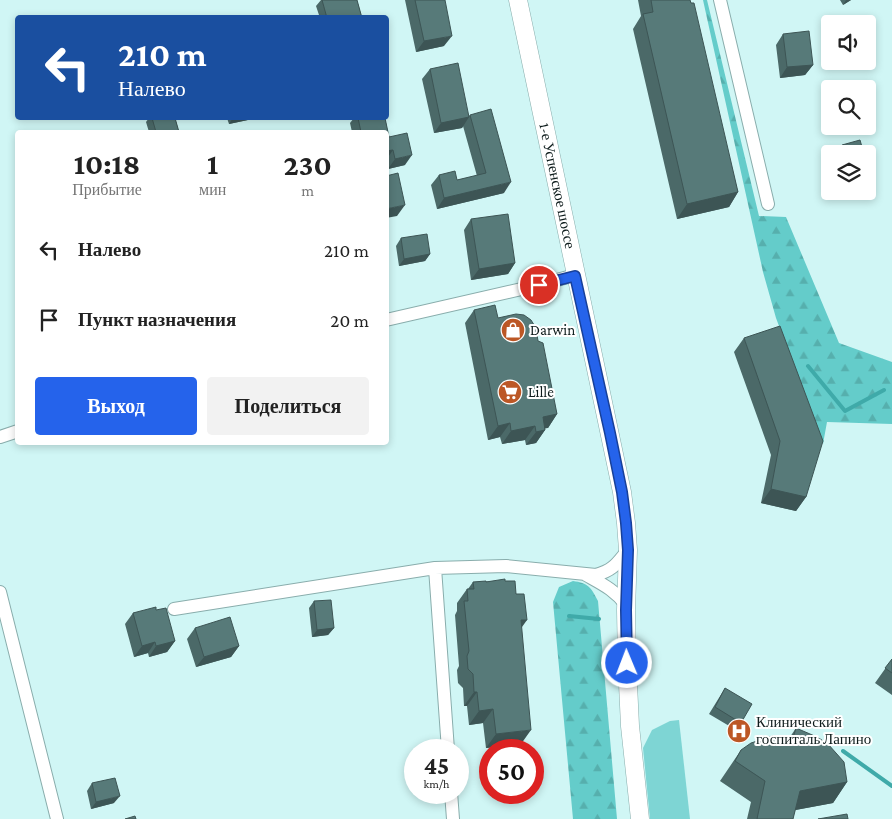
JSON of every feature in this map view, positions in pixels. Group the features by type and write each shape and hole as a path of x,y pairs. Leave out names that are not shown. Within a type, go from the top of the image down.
{"main road":[{"name":"1-е Успенское шоссе","path":"518,0 622,492 628,550 626,605 630,726 640,819"}],"street":[{"path":"720,0 768,204"},
{"path":"389,319 575,276"},
{"path":"0,437 15,432"},
{"path":"174,609 435,568 506,566 596,575 608,572 628,550"},
{"path":"435,568 447,739"},
{"path":"586,575 608,587 626,605"},
{"path":"0,592 57,819"},
{"path":"452,804 453,819"}],"shaded area":[{"path":"679,720 690,819 650,819 643,748 652,730 670,721"}],"green space":[{"path":"703,0 707,0 759,216 786,217 839,343 892,362 892,424 827,422 823,444 776,318 763,272"},
{"path":"573,581 588,586 598,601 617,819 573,819 553,602 559,587"}],"building":[{"path":"322,0 357,0 361,15 326,15"},
{"path":"415,0 445,0 452,36 424,41"},
{"path":"651,0 690,0 691,3 694,3 738,192 687,204 643,14 653,12"},
{"path":"809,31 813,65 787,67 783,34"},
{"path":"458,63 469,117 441,123 430,69"},
{"path":"491,109 511,182 444,198 439,175 455,171 457,180 486,173 470,115"},
{"path":"153,120 176,120 178,130 155,130"},
{"path":"358,120 385,120 388,130 361,130"},
{"path":"407,133 412,155 395,159 393,150 389,151 389,137"},
{"path":"860,140 861,145 842,145"},
{"path":"398,173 405,205 389,208 389,175"},
{"path":"508,214 515,263 479,269 471,219"},
{"path":"427,234 430,254 404,259 401,238"},
{"name":"Lille","path":"495,305 498,318 516,314 524,315 531,320 536,328 538,341 543,343 557,414 543,417 545,430 536,432 535,426 511,431 510,423 498,426 474,310"},
{"path":"780,326 823,441 806,497 771,489 780,441 744,338"},
{"path":"505,579 505,581 515,581 516,594 524,594 527,620 521,620 531,730 496,734 493,709 479,711 477,692 474,692 473,674 468,669 467,656 469,651 464,601 468,601 467,589 474,589 473,582"},
{"path":"331,600 334,628 317,630 314,601"},
{"path":"156,607 156,610 166,608 175,641 156,646 155,642 142,646 133,613"},
{"path":"230,617 239,646 204,657 195,628"},
{"path":"892,659 892,673 885,668"},
{"path":"725,688 752,704 741,723 715,707"},
{"path":"796,728 828,744 844,762 847,782 800,791 793,819 757,819 765,781 735,761 741,750 751,743 773,736 793,738"},
{"path":"115,778 120,796 96,802 92,783"},
{"path":"847,814 848,819 818,819"},
{"path":"135,816 136,819 125,819"}],"waterway":[{"path":"808,366 845,411 884,390"},
{"path":"569,616 599,619"},
{"path":"843,751 892,786"}],"place":[{"name":"Darwin","path":"513,330"},
{"name":"Lille","path":"510,392"},
{"name":"Клинический госпиталь Лапино","path":"739,731"}],"route":[{"path":"539,285 575,276 622,492 628,550 627,663"}]}
